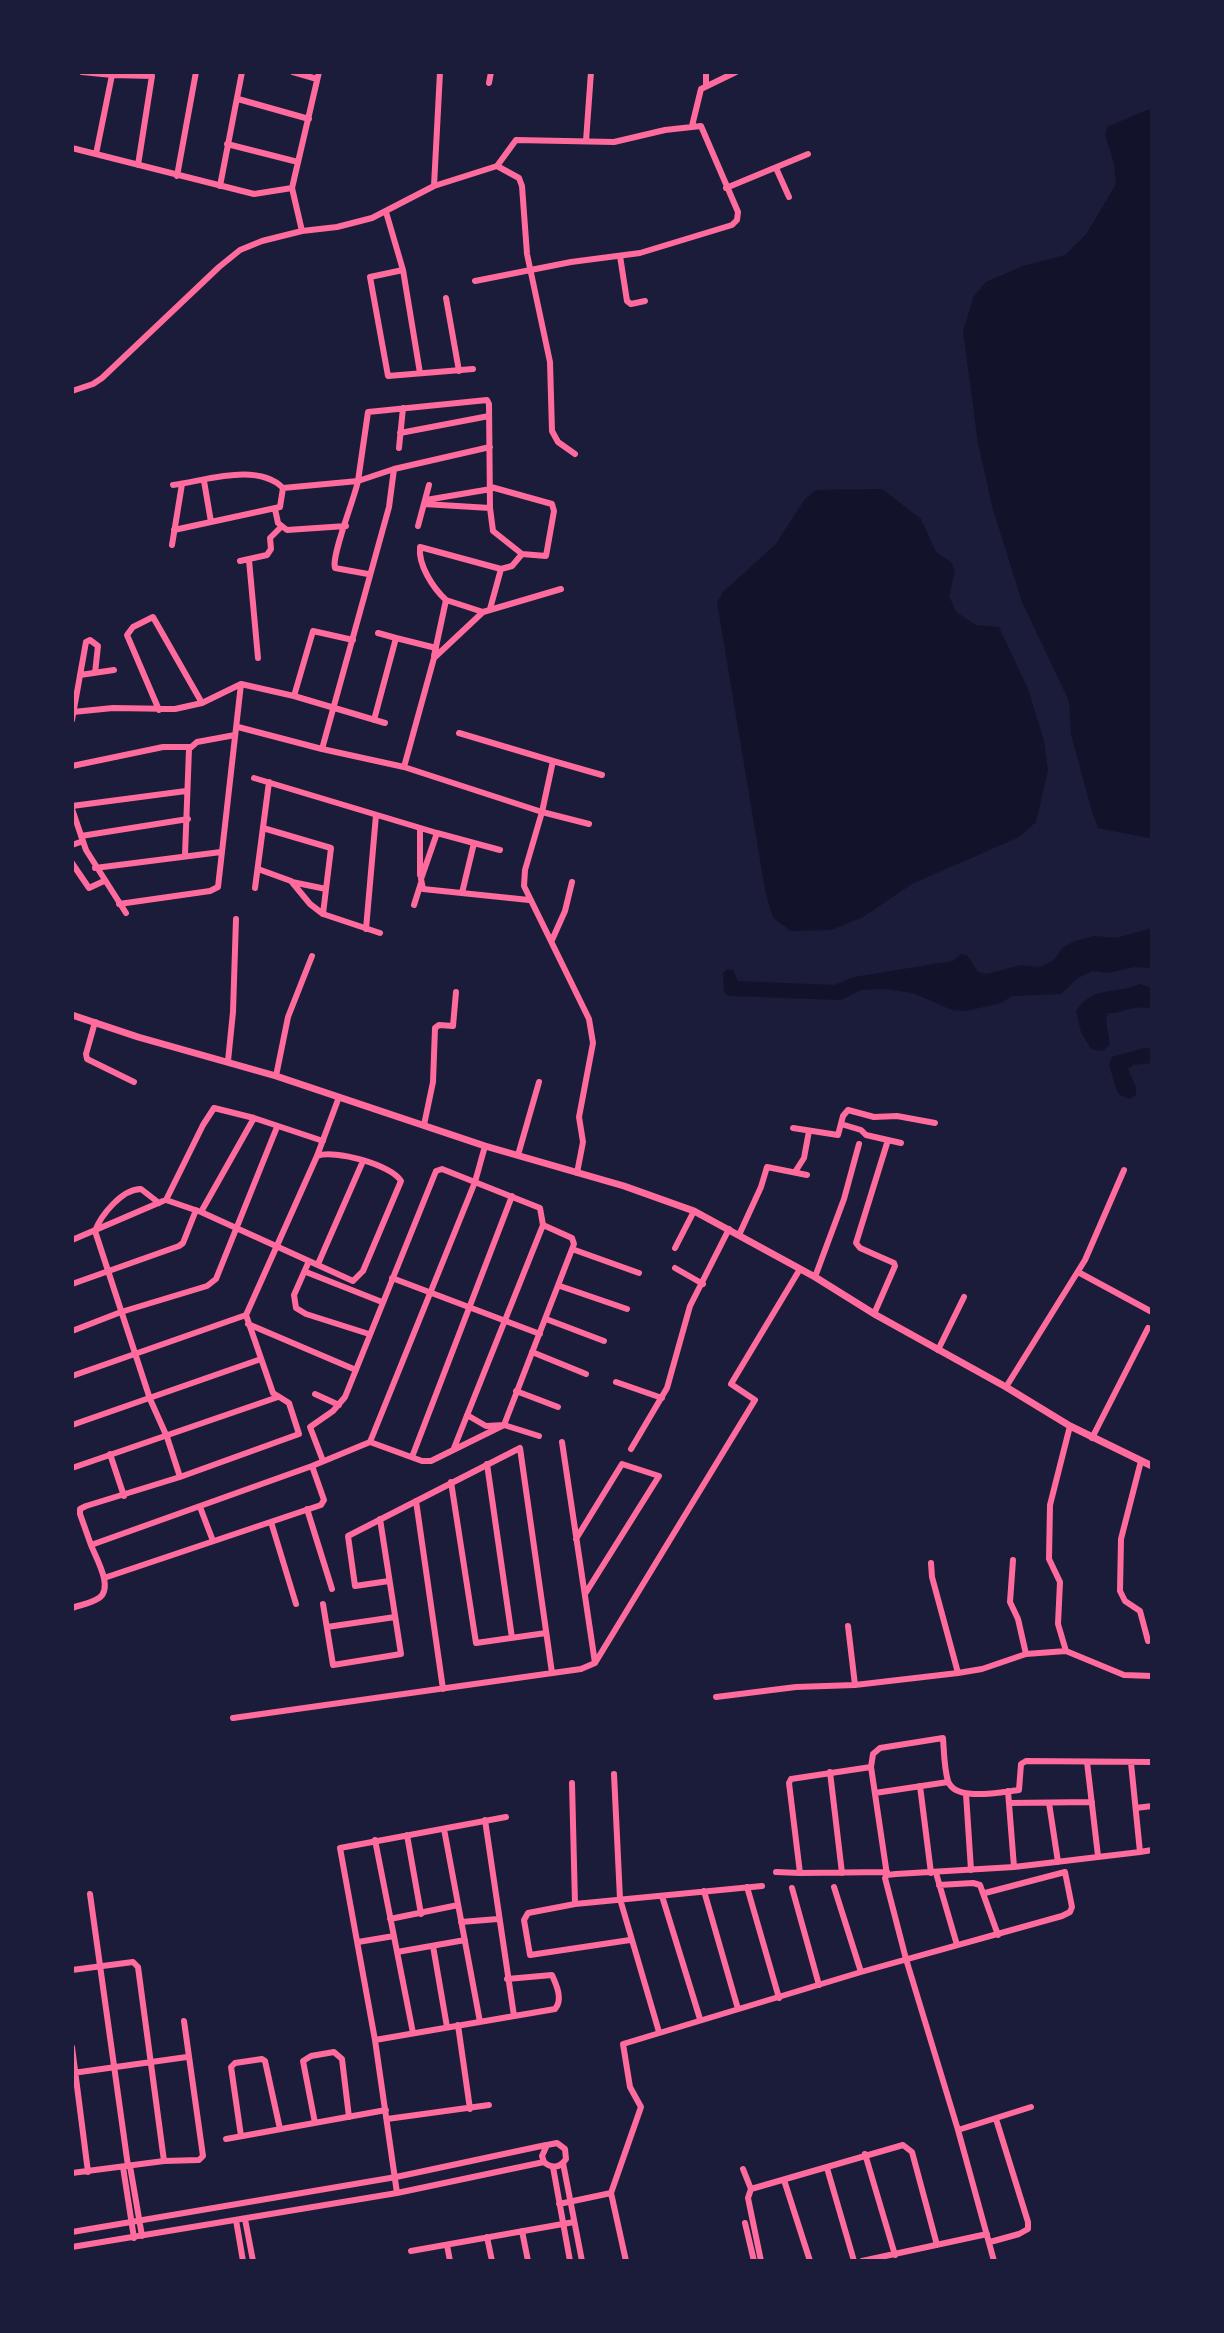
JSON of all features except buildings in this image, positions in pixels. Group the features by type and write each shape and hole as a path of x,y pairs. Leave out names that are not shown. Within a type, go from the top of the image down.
{"street":[{"path":"82,72 112,75 153,74 138,165"},
{"path":"177,176 196,72"},
{"path":"220,186 242,72"},
{"path":"293,72 318,75 292,188 302,231"},
{"path":"434,186 440,72"},
{"path":"489,83 491,72"},
{"path":"586,141 591,72"},
{"path":"706,72 706,85"},
{"path":"692,126 698,92 706,85 736,72"},
{"path":"96,154 112,75"},
{"path":"238,99 309,119"},
{"path":"72,390 93,384 102,378 219,267 240,250 262,241 302,231 356,224 386,212 434,186 497,166 516,140 614,142 692,126 702,127 738,212 737,220 732,225 640,253 475,281"},
{"path":"227,144 298,162"},
{"path":"72,148 177,176 261,195 292,188"},
{"path":"726,188 807,154"},
{"path":"497,166 519,178 522,186 527,254 550,362 552,431 558,442 575,454"},
{"path":"776,168 789,197"},
{"path":"386,212 403,270 420,373"},
{"path":"620,256 627,302 631,304 645,301"},
{"path":"403,270 370,277 388,376 472,369"},
{"path":"446,298 459,371"},
{"path":"368,576 335,568 333,555 346,525 358,481 368,412 487,400 490,447 491,488 490,508 494,534 521,555 546,555 553,505 491,488 425,502"},
{"path":"399,448 403,408"},
{"path":"400,433 489,416"},
{"path":"173,485 231,476 261,476 283,488 358,481 394,468 490,447"},
{"path":"322,749 368,576 389,507 394,468"},
{"path":"204,481 211,522"},
{"path":"172,545 182,484"},
{"path":"418,526 429,485"},
{"path":"174,530 275,509 282,504 283,488"},
{"path":"425,502 490,508"},
{"path":"275,509 281,527 287,530 346,525"},
{"path":"240,561 267,555 271,549 270,538 281,527"},
{"path":"483,612 446,600 432,585 420,547 501,569 512,566 521,555"},
{"path":"249,560 258,658"},
{"path":"490,609 501,569"},
{"path":"434,658 483,612 561,589"},
{"path":"404,767 434,658 446,600"},
{"path":"159,710 127,635 133,627 153,617 202,703"},
{"path":"294,696 313,631 353,639"},
{"path":"378,633 436,648"},
{"path":"374,720 396,638"},
{"path":"72,720 86,642 90,640 98,646 95,673"},
{"path":"80,675 114,670"},
{"path":"74,712 113,708 159,710 202,703 241,684 294,696 385,723"},
{"path":"119,903 216,889 220,875 241,684"},
{"path":"238,727 404,767 542,812 589,824"},
{"path":"459,733 602,775"},
{"path":"72,766 163,747 191,747 197,742 235,735"},
{"path":"185,855 188,819 186,791 191,747"},
{"path":"553,762 542,812 525,870 524,886 589,1019 593,1036 579,1117 583,1137 577,1173"},
{"path":"254,778 500,850"},
{"path":"255,888 269,782"},
{"path":"126,913 95,868 72,807 186,791"},
{"path":"366,929 376,815"},
{"path":"72,845 82,838 188,819"},
{"path":"263,828 331,848 323,914"},
{"path":"420,828 421,881 426,890 529,900"},
{"path":"414,905 437,833"},
{"path":"462,893 474,843"},
{"path":"95,868 221,852"},
{"path":"72,863 89,888 104,881"},
{"path":"258,869 291,881 326,889"},
{"path":"291,881 309,904 323,914 380,933"},
{"path":"552,940 565,911 572,882"},
{"path":"228,1061 233,1012 237,919"},
{"path":"276,1076 288,1017 312,956"},
{"path":"424,1125 433,1082 435,1029 439,1025 453,1026 456,992"},
{"path":"72,1015 276,1076 485,1146 694,1211 815,1277 874,1314 1006,1387 1070,1426 1152,1466"},
{"path":"95,1022 86,1054 87,1059 134,1082"},
{"path":"518,1155 539,1082"},
{"path":"72,1608 99,1598 103,1593 104,1578 80,1509 297,1436 299,1432 289,1403 273,1393 246,1316 317,1156 339,1097"},
{"path":"72,1240 163,1201 212,1109 217,1107 322,1142"},
{"path":"793,1128 838,1135 845,1112 848,1110 874,1117 897,1116 935,1123"},
{"path":"72,1284 183,1243 198,1211 254,1118"},
{"path":"841,1124 901,1143"},
{"path":"72,1331 212,1282 220,1273 235,1227 277,1126"},
{"path":"795,1172 804,1158 809,1131"},
{"path":"874,1314 895,1266 894,1263 860,1248 856,1243 888,1140"},
{"path":"815,1277 844,1199 859,1144"},
{"path":"370,1442 475,1182 485,1146"},
{"path":"180,1477 135,1356 95,1231 99,1220 122,1196 133,1190 141,1189 163,1201 198,1211 235,1227 353,1281 363,1271 401,1181 396,1173 363,1161 329,1153 317,1156"},
{"path":"318,1264 363,1161"},
{"path":"739,1235 761,1187 766,1167 807,1174"},
{"path":"323,1461 310,1427 339,1406 356,1370 436,1170 442,1169 540,1208 543,1225 454,1449"},
{"path":"1006,1387 1078,1272 1124,1170"},
{"path":"412,1457 512,1197"},
{"path":"675,1248 694,1211"},
{"path":"91,1545 312,1466 370,1442 412,1457 431,1461 504,1425 516,1390 560,1286 574,1244 572,1238 543,1225"},
{"path":"631,1449 662,1398 673,1370 684,1322 729,1229"},
{"path":"72,1233 81,1237"},
{"path":"572,1249 639,1273"},
{"path":"309,1261 294,1295 296,1308 306,1314 369,1334"},
{"path":"675,1268 703,1284"},
{"path":"233,1718 581,1669 595,1663 755,1400 730,1384 800,1269"},
{"path":"306,1272 382,1302"},
{"path":"1078,1272 1152,1312"},
{"path":"392,1278 540,1335"},
{"path":"560,1286 627,1310"},
{"path":"938,1350 964,1297"},
{"path":"72,1376 246,1316"},
{"path":"546,1319 604,1341"},
{"path":"249,1324 356,1370"},
{"path":"1092,1438 1149,1328"},
{"path":"532,1352 586,1374"},
{"path":"72,1425 261,1359"},
{"path":"616,1382 662,1398"},
{"path":"516,1390 558,1407"},
{"path":"315,1394 339,1406"},
{"path":"72,1468 167,1437 278,1396"},
{"path":"467,1415 491,1427 504,1425 539,1436"},
{"path":"1066,1651 1058,1624 1060,1582 1049,1559 1051,1492 1070,1426"},
{"path":"562,1443 595,1663"},
{"path":"389,1581 355,1586 348,1536 518,1448 521,1450 552,1673"},
{"path":"110,1454 124,1496"},
{"path":"1142,1461 1121,1539 1120,1591 1125,1601 1140,1611 1148,1641"},
{"path":"487,1464 512,1638"},
{"path":"576,1539 622,1464 659,1476 585,1594"},
{"path":"104,1578 321,1505 324,1500 312,1466"},
{"path":"451,1482 476,1643 546,1633"},
{"path":"416,1501 443,1689"},
{"path":"200,1507 213,1541"},
{"path":"307,1509 332,1589"},
{"path":"323,1604 333,1665 401,1654 380,1519"},
{"path":"271,1522 296,1604"},
{"path":"1013,1560 1010,1602 1026,1654"},
{"path":"931,1563 930,1572 958,1674"},
{"path":"327,1627 395,1617"},
{"path":"848,1626 855,1685"},
{"path":"716,1698 796,1687 855,1685 958,1674 982,1669 1026,1654 1066,1651 1124,1675 1152,1676"},
{"path":"994,2261 885,1882 887,1874 871,1767 873,1754 879,1748 943,1738 948,1782 954,1790 966,1794 1018,1790"},
{"path":"1019,1803 1021,1764 1026,1761 1152,1762"},
{"path":"1087,1762 1098,1856"},
{"path":"1131,1763 1140,1852"},
{"path":"800,1873 789,1783 795,1776 871,1767"},
{"path":"830,1772 842,1873"},
{"path":"614,1774 620,1899 630,1940 659,2032"},
{"path":"875,1793 948,1782"},
{"path":"572,1783 575,1904"},
{"path":"920,1786 934,1873 957,1945"},
{"path":"1008,1791 1014,1867"},
{"path":"966,1794 971,1870"},
{"path":"1009,1803 1092,1802"},
{"path":"626,2261 611,2193 641,2107 630,2087 623,2044 700,2019 779,1998 906,1959 998,1935 1070,1912 1072,1907 1065,1872 1060,1862 1049,1803"},
{"path":"1136,1808 1152,1806"},
{"path":"397,2193 375,2040 340,1848 506,1817"},
{"path":"485,1820 514,2016"},
{"path":"444,1829 480,2022"},
{"path":"407,1835 421,1914"},
{"path":"375,1840 413,2033"},
{"path":"776,1872 934,1873 1014,1867 1152,1850"},
{"path":"985,1893 1065,1872"},
{"path":"939,1886 973,1883 980,1885 985,1893 998,1935"},
{"path":"630,1940 535,1955 528,1953 524,1920 528,1913 575,1904 762,1886"},
{"path":"747,1887 779,1998"},
{"path":"834,1887 861,1972"},
{"path":"792,1888 819,1985"},
{"path":"704,1891 738,2009"},
{"path":"90,1894 127,2166 132,2223 138,2237"},
{"path":"662,1896 700,2019"},
{"path":"390,1919 458,1905"},
{"path":"461,1922 498,1919"},
{"path":"358,1942 394,1936"},
{"path":"397,1952 465,1940"},
{"path":"433,1946 447,2027"},
{"path":"72,1970 133,1962 138,1966 164,2161"},
{"path":"375,2040 555,2009 560,2000 552,1975 507,1978"},
{"path":"72,2173 164,2161 193,2160 203,2156 187,2057 184,2021"},
{"path":"458,2025 470,2109"},
{"path":"72,2048 88,2172"},
{"path":"315,2123 303,2061 311,2056 334,2052 342,2059 350,2117"},
{"path":"74,2073 187,2057"},
{"path":"241,2136 231,2067 235,2063 262,2059 265,2061 280,2129"},
{"path":"387,2119 489,2105"},
{"path":"958,2130 1031,2107"},
{"path":"226,2139 386,2110"},
{"path":"990,2242 1019,2234 1028,2229 1028,2222 996,2119"},
{"path":"72,2232 396,2177 557,2142 567,2154 563,2163 582,2261"},
{"path":"544,2162 542,2156 547,2145"},
{"path":"751,2189 827,2168 865,2154 903,2145 910,2148 937,2245"},
{"path":"865,2154 895,2255"},
{"path":"473,2161 476,2176"},
{"path":"72,2247 397,2193 544,2162 553,2167"},
{"path":"553,2167 563,2163"},
{"path":"127,2166 139,2222 138,2237"},
{"path":"553,2167 570,2261"},
{"path":"827,2168 854,2261"},
{"path":"743,2169 751,2189 748,2198 761,2261"},
{"path":"784,2180 810,2261"},
{"path":"559,2204 611,2193"},
{"path":"245,2219 253,2261"},
{"path":"236,2220 243,2261"},
{"path":"411,2251 574,2222"},
{"path":"745,2223 754,2261"},
{"path":"522,2231 528,2261"},
{"path":"862,2261 987,2234"},
{"path":"487,2237 492,2261"},
{"path":"447,2245 450,2261"}],"shaded area":[{"path":"1152,108 1152,838 1149,838 1098,828 1092,812 1071,734 1069,701 1022,602 992,506 978,443 963,331 974,296 986,282 1023,266 1065,255 1087,233 1116,184 1114,163 1105,135 1107,127"},
{"path":"882,489 921,519 936,552 951,562 955,571 949,596 956,612 976,625 999,627 1028,689 1044,741 1048,770 1036,822 1019,837 912,884 863,917 831,930 791,931 773,918 765,890 717,602 723,592 775,545 805,499 816,490"},
{"path":"1152,928 1152,968 1135,967 1108,973 1092,971 1078,978 1061,994 1012,996 1001,1003 966,1011 952,1010 913,993 885,989 861,990 841,1000 729,996 724,992 723,973 727,969 733,970 738,981 834,985 854,977 953,961 961,954 967,955 978,972 987,974 1021,965 1040,967 1054,960 1063,947 1075,941 1094,936 1116,938"},
{"path":"1140,984 1152,988 1152,1009 1134,1008 1108,1013 1106,1021 1109,1046 1102,1051 1091,1049 1081,1032 1076,1011 1090,997 1097,994"},
{"path":"1144,1048 1152,1049 1152,1063 1133,1065 1128,1069 1136,1087 1136,1095 1129,1099 1118,1094 1109,1065 1112,1057"}]}
